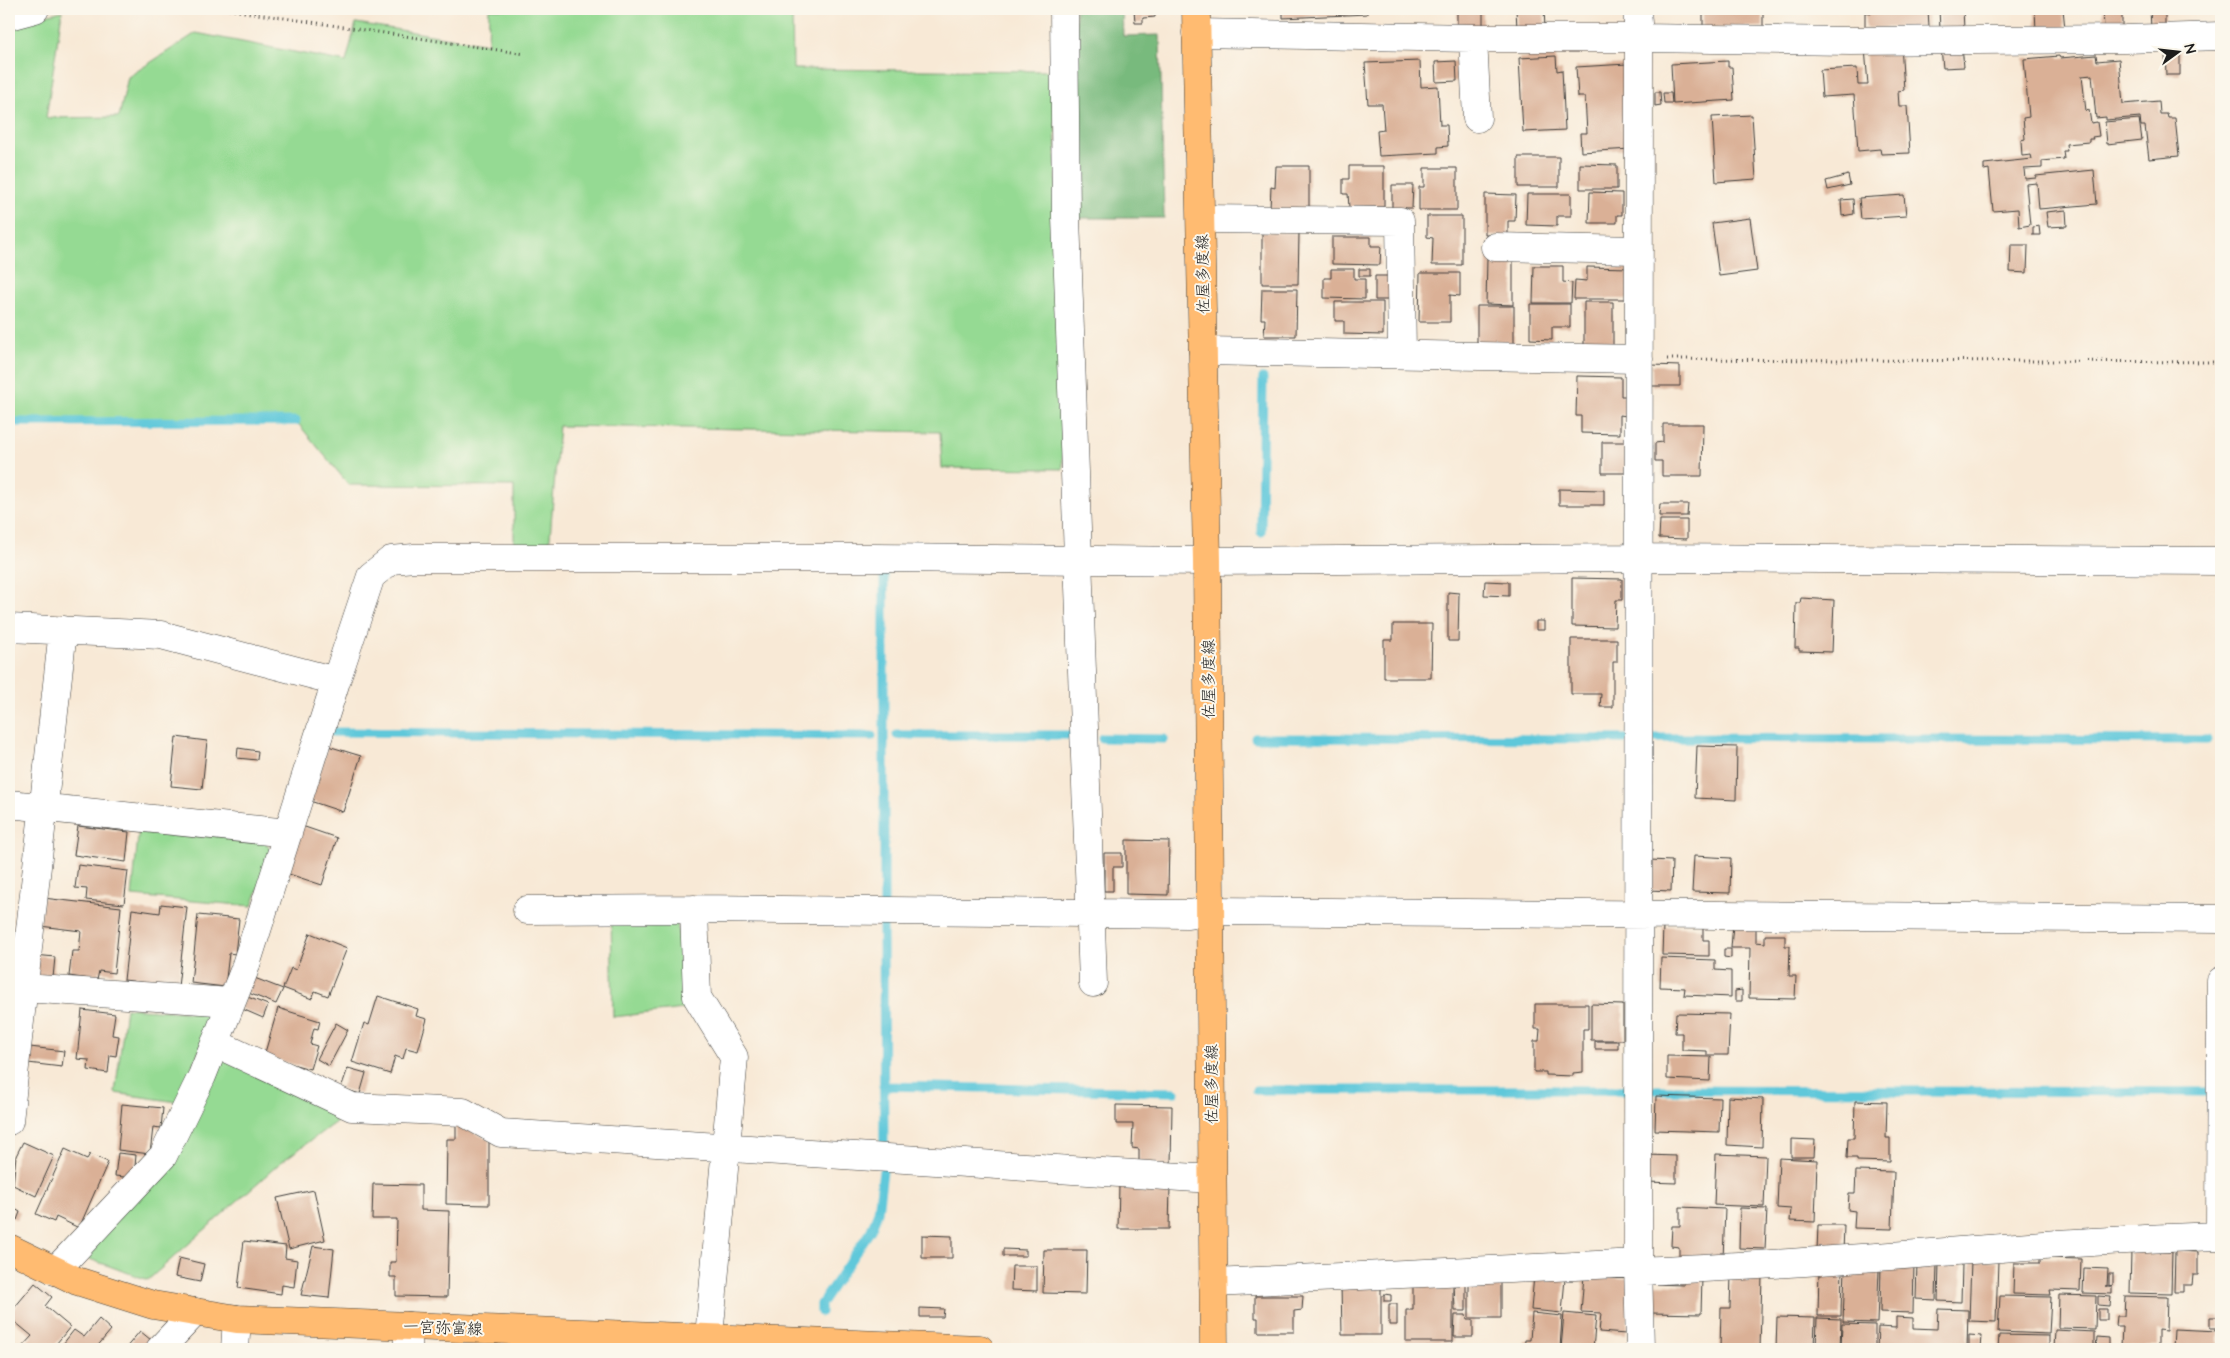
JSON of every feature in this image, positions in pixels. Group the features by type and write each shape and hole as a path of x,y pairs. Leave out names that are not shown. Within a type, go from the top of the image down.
{"main road":[{"name":"佐屋多度線","path":"1196,21 1207,561 1214,1349"},
{"name":"一宮弥富線","path":"9,1248 77,1281 153,1305 237,1319 408,1338 694,1341 965,1349"}],"street":[{"path":"9,16 35,9"},
{"path":"1064,9 1066,217 1093,983"},
{"path":"1637,9 1639,250 1638,1267 1640,1349"},
{"path":"1196,21 1473,38 1851,41 2125,39 2221,36"},
{"path":"1473,38 1477,118"},
{"path":"1201,218 1400,221 1402,353"},
{"path":"1495,247 1639,250"},
{"path":"1203,351 1402,353 1639,359"},
{"path":"55,1271 163,1156 202,1076 244,971 370,576 391,560 414,558 1207,561 1639,558 2221,560"},
{"path":"9,628 161,635 336,681"},
{"path":"9,1122 16,987 44,807 63,630"},
{"path":"9,804 288,832"},
{"path":"527,910 694,908 1188,914 1210,912 1639,914 2221,919"},
{"path":"694,908 697,998 734,1057 727,1147 694,1341"},
{"path":"1213,1283 1638,1267 1746,1267 2142,1238 2221,1236 2221,981"},
{"path":"16,987 231,1002"},
{"path":"215,1043 352,1107 464,1112 501,1132 1212,1179"},
{"path":"160,1349 195,1312"},
{"path":"236,1349 237,1319"}],"path":[{"path":"224,9 525,54"},
{"path":"1639,359 2221,362"}],"green space":[{"path":"489,9 792,9 793,69 1054,71 1063,469 942,468 940,432 559,426 549,549 514,550 514,486 349,485 296,421 9,422 9,24 62,11 46,118 119,117 128,77 196,33 346,62 356,23 488,44"},
{"path":"1076,9 1122,9 1123,36 1160,35 1164,218 1075,218"},
{"path":"139,827 263,838 272,852 252,906 132,896"},
{"path":"611,916 677,918 684,1009 613,1017"},
{"path":"126,1008 215,1014 177,1102 115,1093"},
{"path":"219,1058 344,1116 280,1163 148,1280 84,1257"}],"building":[{"path":"1134,9 1155,9 1155,17 1143,18 1143,23 1135,23"},
{"path":"1277,9 1367,9 1367,14 1283,18 1283,11 1277,11"},
{"path":"1457,9 1483,9 1483,30 1457,30"},
{"path":"1516,9 1544,9 1545,28 1517,29"},
{"path":"1703,9 1768,9 1768,12 1763,12 1763,27 1703,28"},
{"path":"1872,9 1928,9 1929,27 1865,28 1865,12 1872,13"},
{"path":"1939,9 1963,9 1964,29 1940,29"},
{"path":"2035,9 2063,9 2065,29 2036,31"},
{"path":"2103,9 2122,9 2122,28 2104,28"},
{"path":"2150,9 2165,9 2165,29 2151,29"},
{"path":"1901,45 1904,90 1898,91 1899,106 1907,106 1910,153 1881,154 1880,149 1858,151 1854,95 1822,97 1820,70 1857,68 1858,85 1868,85 1865,48"},
{"path":"1962,47 1964,67 1943,68 1941,48"},
{"path":"2180,51 2180,75 2166,75 2165,52"},
{"path":"2096,55 2097,61 2119,59 2123,104 2159,101 2160,114 2167,114 2168,118 2175,118 2179,156 2149,159 2145,126 2141,126 2140,117 2106,120 2106,117 2096,118 2092,75 2082,76 2086,111 2089,110 2091,123 2097,122 2099,136 2092,137 2093,139 2089,139 2089,142 2066,144 2067,151 2063,151 2064,159 2042,161 2042,168 2024,169 2025,179 2036,178 2036,176 2094,170 2097,204 2039,209 2037,183 2026,184 2030,225 2019,227 2018,209 1993,211 1989,169 1984,170 1984,164 2032,159 2031,155 2022,156 2021,140 2025,139 2023,118 2029,117 2024,59"},
{"path":"1556,56 1557,71 1562,70 1565,130 1523,132 1519,58"},
{"path":"1420,61 1421,87 1438,86 1440,125 1447,125 1448,146 1438,147 1438,153 1379,156 1377,131 1384,130 1382,104 1368,104 1365,63"},
{"path":"1456,61 1457,81 1436,82 1435,62"},
{"path":"1728,61 1728,67 1732,67 1734,100 1673,104 1671,64"},
{"path":"1627,64 1631,149 1581,152 1580,133 1587,133 1585,97 1578,97 1576,67"},
{"path":"1655,92 1660,92 1661,105 1655,106"},
{"path":"1663,93 1671,93 1672,103 1664,103"},
{"path":"1752,115 1756,179 1716,182 1712,117"},
{"path":"2139,119 2142,140 2107,144 2105,122"},
{"path":"1518,157 1559,157 1559,187 1518,187"},
{"path":"1580,164 1617,165 1617,189 1580,189"},
{"path":"1276,166 1309,166 1309,209 1270,209 1271,187 1275,188"},
{"path":"1349,166 1384,166 1384,207 1349,207 1348,194 1343,194 1343,179 1349,179"},
{"path":"1424,168 1457,168 1457,210 1419,210 1419,187 1424,187"},
{"path":"1848,175 1850,185 1828,190 1826,181"},
{"path":"1392,185 1413,185 1412,208 1392,208"},
{"path":"1590,192 1622,193 1622,215 1617,215 1617,223 1589,223"},
{"path":"1485,194 1516,195 1515,221 1508,221 1508,235 1485,235"},
{"path":"1527,194 1571,194 1571,216 1557,216 1557,226 1526,225"},
{"path":"1904,195 1906,216 1861,219 1859,198"},
{"path":"1853,199 1854,214 1842,216 1841,200"},
{"path":"2066,210 2067,226 2048,227 2046,212"},
{"path":"1427,216 1462,216 1462,265 1432,265 1433,238 1427,237"},
{"path":"1750,218 1757,271 1719,276 1712,223"},
{"path":"2039,226 2040,235 2033,235 2033,227"},
{"path":"1262,232 1299,233 1298,284 1262,284"},
{"path":"1332,237 1371,237 1371,246 1381,246 1380,265 1332,264"},
{"path":"2011,245 2028,245 2027,273 2010,272"},
{"path":"1487,258 1513,258 1513,305 1486,304"},
{"path":"1534,266 1563,266 1563,282 1572,283 1571,303 1533,303"},
{"path":"1587,267 1630,268 1630,299 1574,299 1575,280 1587,281"},
{"path":"1331,269 1354,269 1354,279 1365,279 1365,299 1324,298 1324,278 1331,278"},
{"path":"1359,269 1370,269 1370,276 1359,276"},
{"path":"1420,273 1460,273 1460,296 1450,295 1450,322 1419,322"},
{"path":"1375,276 1390,276 1390,300 1375,300"},
{"path":"1262,289 1297,289 1296,336 1264,336 1265,319 1261,319"},
{"path":"1335,302 1383,302 1383,335 1344,334 1344,321 1335,321"},
{"path":"1584,302 1613,302 1613,349 1584,349"},
{"path":"1530,304 1570,304 1570,327 1552,327 1552,340 1530,339"},
{"path":"1477,306 1514,306 1514,345 1477,344"},
{"path":"1652,365 1680,366 1680,386 1652,386"},
{"path":"1577,376 1621,377 1621,396 1627,396 1626,416 1620,415 1620,434 1581,433 1581,416 1576,416"},
{"path":"1663,424 1703,424 1702,476 1662,476 1662,461 1655,461 1655,443 1663,442"},
{"path":"1602,442 1628,442 1627,473 1602,473"},
{"path":"1559,489 1604,490 1604,505 1559,505"},
{"path":"1660,504 1688,504 1687,516 1659,516"},
{"path":"1660,520 1687,520 1687,539 1659,538"},
{"path":"1572,578 1622,579 1622,600 1616,600 1615,627 1572,626"},
{"path":"1485,581 1509,582 1509,596 1484,595"},
{"path":"1448,592 1459,593 1458,641 1448,641"},
{"path":"1801,598 1834,600 1832,652 1799,651 1799,648 1795,648 1796,603 1800,603"},
{"path":"1536,621 1544,621 1544,630 1536,630"},
{"path":"1393,624 1432,624 1431,678 1384,678 1384,640 1393,640"},
{"path":"1571,639 1617,639 1617,662 1613,662 1613,707 1600,707 1601,694 1571,694"},
{"path":"176,737 207,741 202,789 171,786"},
{"path":"328,746 361,756 343,812 310,801"},
{"path":"1697,746 1737,747 1736,800 1695,798"},
{"path":"238,748 258,751 257,760 237,758"},
{"path":"78,826 129,832 126,862 74,855"},
{"path":"302,826 337,838 322,885 286,873"},
{"path":"1126,840 1169,841 1168,895 1126,894"},
{"path":"1104,853 1122,853 1122,867 1113,867 1113,891 1104,891"},
{"path":"1694,856 1731,858 1730,893 1692,892"},
{"path":"1649,860 1672,861 1671,891 1648,890"},
{"path":"78,865 128,871 124,904 86,900 87,889 75,888"},
{"path":"43,898 121,907 114,973 99,971 97,980 69,976 72,951 79,951 81,931 40,926"},
{"path":"161,904 187,907 178,987 124,980 132,909 160,913"},
{"path":"198,915 239,919 235,954 229,953 225,987 191,983"},
{"path":"1733,924 1756,924 1756,942 1765,943 1765,935 1785,935 1785,946 1790,946 1789,976 1796,976 1795,999 1749,998 1750,948 1731,948"},
{"path":"1663,926 1703,928 1703,940 1709,940 1709,956 1662,955"},
{"path":"310,933 347,948 328,996 315,991 312,999 283,988 291,968 296,970"},
{"path":"1724,949 1731,949 1731,958 1724,957"},
{"path":"35,955 55,957 53,978 33,976"},
{"path":"1661,958 1715,960 1715,970 1731,971 1731,997 1684,995 1685,988 1660,987"},
{"path":"252,977 283,989 276,1004 246,992"},
{"path":"1742,990 1742,1001 1735,1001 1735,991"},
{"path":"245,996 268,1005 263,1018 240,1008"},
{"path":"378,996 418,1009 416,1016 427,1019 418,1051 406,1048 403,1059 395,1056 390,1074 352,1062 364,1023 369,1025"},
{"path":"1535,1004 1588,1004 1588,1029 1583,1029 1583,1072 1573,1073 1573,1076 1546,1075 1546,1072 1534,1072 1534,1041 1539,1041 1540,1029 1535,1029"},
{"path":"1591,1004 1623,1005 1623,1040 1591,1040"},
{"path":"278,1008 320,1021 318,1029 314,1028 310,1044 317,1046 310,1069 264,1056"},
{"path":"82,1010 115,1014 112,1035 119,1036 116,1056 110,1055 108,1073 88,1070 89,1060 77,1059"},
{"path":"1676,1013 1730,1014 1728,1055 1707,1055 1707,1051 1682,1050 1682,1033 1675,1033"},
{"path":"336,1023 348,1030 329,1066 317,1059"},
{"path":"1595,1041 1618,1041 1618,1049 1595,1049"},
{"path":"30,1047 64,1051 62,1067 28,1063"},
{"path":"1667,1056 1711,1057 1710,1081 1667,1079"},
{"path":"348,1068 366,1073 360,1094 341,1088"},
{"path":"1656,1096 1720,1098 1719,1132 1655,1130"},
{"path":"1728,1097 1763,1099 1762,1147 1727,1145"},
{"path":"1855,1101 1887,1102 1886,1138 1890,1138 1890,1162 1857,1161 1857,1158 1847,1158 1848,1138 1854,1138"},
{"path":"122,1104 163,1108 161,1128 153,1127 150,1154 118,1150"},
{"path":"1116,1105 1172,1106 1171,1166 1139,1165 1139,1149 1132,1148 1133,1124 1116,1124"},
{"path":"456,1124 489,1140 489,1205 446,1204 447,1139 456,1139"},
{"path":"1791,1139 1815,1140 1814,1157 1791,1157"},
{"path":"23,1142 54,1156 36,1196 13,1185 16,1156"},
{"path":"65,1149 87,1159 90,1154 108,1162 79,1228 56,1217 54,1222 36,1214"},
{"path":"118,1153 136,1155 134,1178 115,1176"},
{"path":"1716,1154 1766,1156 1764,1207 1714,1205"},
{"path":"1647,1155 1676,1156 1676,1183 1647,1182"},
{"path":"1779,1158 1817,1160 1815,1222 1790,1221 1791,1209 1777,1208"},
{"path":"1856,1171 1894,1172 1892,1229 1854,1228 1855,1211 1848,1210 1849,1193 1855,1193"},
{"path":"373,1184 421,1185 421,1210 449,1211 447,1297 396,1296 396,1277 390,1277 390,1262 396,1262 397,1219 372,1219"},
{"path":"1119,1185 1170,1186 1169,1229 1118,1229"},
{"path":"314,1190 325,1240 289,1249 277,1198"},
{"path":"1680,1207 1725,1209 1723,1259 1679,1258 1679,1247 1671,1246 1672,1226 1680,1226"},
{"path":"1740,1208 1767,1209 1765,1249 1739,1248"},
{"path":"15,1209 20,1212 17,1220 11,1217"},
{"path":"1818,1225 1844,1225 1843,1253 1817,1251"},
{"path":"922,1235 952,1236 952,1258 922,1258"},
{"path":"244,1241 286,1246 285,1258 297,1260 294,1287 282,1285 281,1294 238,1288"},
{"path":"313,1246 334,1249 329,1298 301,1295"},
{"path":"1003,1249 1026,1250 1026,1256 1003,1256"},
{"path":"1044,1250 1087,1250 1086,1294 1043,1293"},
{"path":"2131,1251 2172,1252 2171,1294 2130,1293"},
{"path":"2175,1251 2198,1252 2198,1275 2193,1275 2192,1285 2183,1285 2183,1292 2174,1292"},
{"path":"179,1258 204,1264 200,1282 175,1277"},
{"path":"2040,1258 2081,1259 2080,1291 2050,1290 2051,1295 2013,1294 2014,1263 2040,1263"},
{"path":"1971,1260 1998,1261 1996,1322 1969,1321"},
{"path":"1917,1262 1937,1263 1936,1300 1916,1299"},
{"path":"1881,1263 1914,1264 1913,1313 1880,1312"},
{"path":"1939,1263 1962,1264 1961,1302 1938,1301"},
{"path":"1012,1266 1037,1266 1037,1291 1011,1290"},
{"path":"1819,1267 1842,1268 1841,1316 1818,1316"},
{"path":"1845,1268 1879,1269 1877,1323 1843,1322"},
{"path":"2084,1268 2108,1269 2107,1286 2112,1286 2112,1294 2083,1293"},
{"path":"2109,1274 2113,1274 2113,1285 2109,1286"},
{"path":"1534,1275 1565,1278 1562,1313 1531,1310"},
{"path":"1584,1275 1630,1279 1626,1334 1599,1332 1601,1313 1581,1312"},
{"path":"1731,1275 1762,1276 1760,1349 1720,1349 1721,1308 1730,1308"},
{"path":"1684,1277 1702,1277 1701,1314 1651,1313 1651,1284 1684,1285"},
{"path":"1454,1280 1466,1280 1466,1311 1455,1311"},
{"path":"1501,1280 1501,1318 1469,1318 1469,1281"},
{"path":"1413,1281 1453,1281 1453,1342 1406,1342 1406,1310 1413,1310"},
{"path":"35,1283 52,1297 45,1306 70,1327 52,1349 20,1349 32,1336 9,1317 9,1314"},
{"path":"1341,1284 1381,1284 1381,1335 1342,1335"},
{"path":"1384,1294 1391,1295 1391,1301 1384,1301"},
{"path":"2059,1295 2096,1296 2095,1329 2058,1328"},
{"path":"1255,1296 1303,1296 1302,1310 1294,1311 1294,1332 1258,1332 1258,1318 1255,1318"},
{"path":"2000,1296 2051,1297 2049,1334 1998,1332"},
{"path":"2098,1296 2111,1297 2110,1306 2098,1305"},
{"path":"2125,1296 2167,1297 2166,1331 2158,1330 2158,1347 2121,1346 2122,1326 2116,1326 2117,1316 2124,1316"},
{"path":"1389,1304 1397,1304 1397,1325 1389,1325"},
{"path":"920,1308 944,1309 943,1317 920,1317"},
{"path":"1938,1309 1968,1310 1967,1349 1877,1349 1878,1327 1896,1328 1896,1317 1913,1318 1913,1328 1937,1329"},
{"path":"2098,1309 2107,1309 2107,1320 2098,1320"},
{"path":"1532,1313 1562,1316 1560,1349 1524,1349 1525,1340 1530,1340"},
{"path":"1564,1313 1596,1316 1593,1349 1561,1349"},
{"path":"1455,1315 1466,1315 1467,1320 1473,1320 1473,1337 1454,1337"},
{"path":"1777,1317 1815,1318 1814,1349 1776,1349"},
{"path":"2210,1317 2219,1317 2219,1328 2210,1328"},
{"path":"1817,1318 1841,1319 1840,1349 1816,1349"},
{"path":"99,1319 111,1330 95,1349 59,1349 74,1330 84,1337"},
{"path":"1842,1324 1875,1325 1875,1349 1841,1349"},
{"path":"2174,1329 2219,1331 2219,1349 2173,1349"},
{"path":"2055,1330 2094,1332 2094,1349 2054,1349"},
{"path":"140,1331 151,1340 144,1349 125,1349"},
{"path":"1969,1335 1982,1336 1981,1349 1969,1349"},
{"path":"1999,1335 2049,1336 2049,1349 1998,1349"},
{"path":"2097,1337 2109,1338 2109,1349 2096,1349"},
{"path":"291,1346 333,1346 333,1349 291,1349"}],"waterway":[{"path":"1261,532 1263,378"},
{"path":"9,422 296,421"},
{"path":"884,571 884,904"},
{"path":"333,732 872,736"},
{"path":"897,735 1073,735"},
{"path":"1102,738 1164,739"},
{"path":"1255,738 1626,739"},
{"path":"1649,738 2208,740"},
{"path":"883,923 884,1148"},
{"path":"883,1086 1175,1092"},
{"path":"1256,1090 1624,1090"},
{"path":"1656,1090 2212,1092"},
{"path":"821,1312 821,1304 871,1230 878,1212 883,1171"}]}
